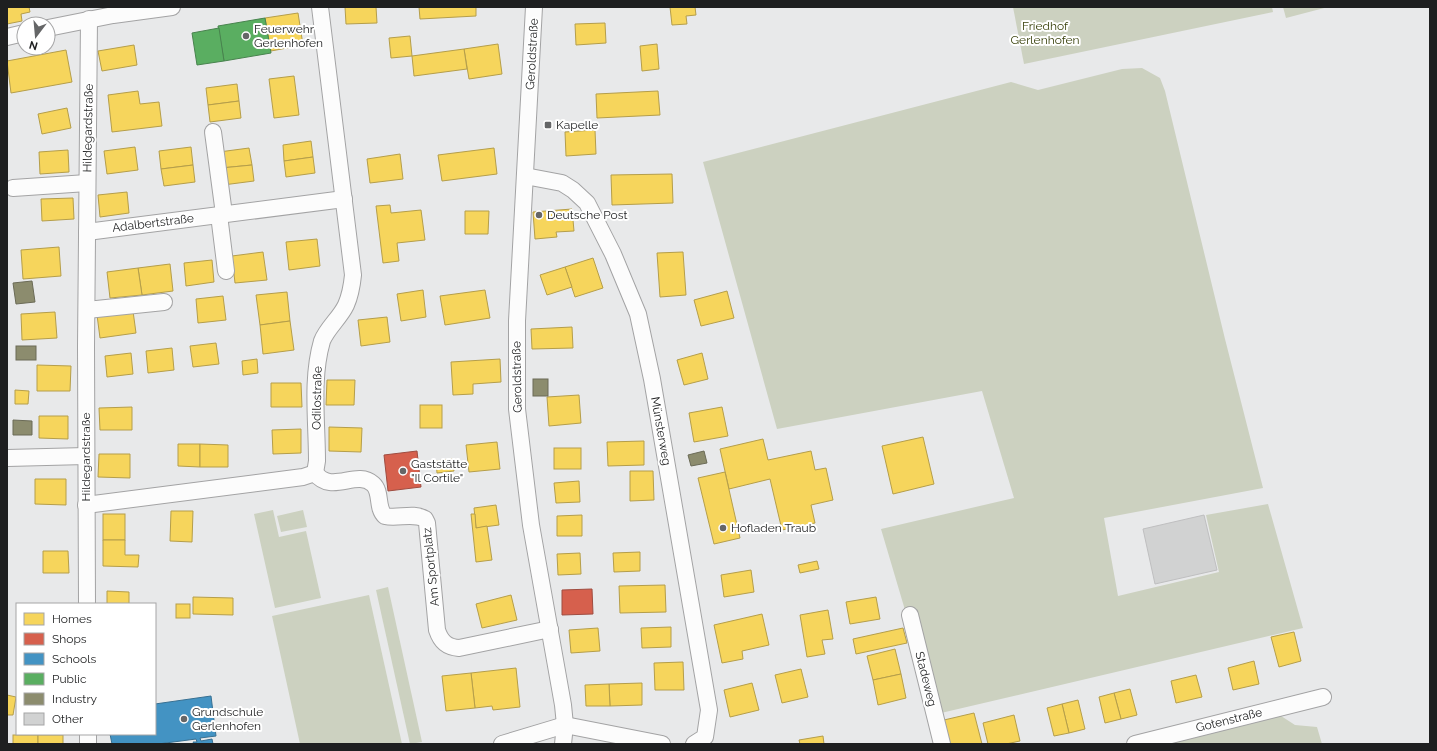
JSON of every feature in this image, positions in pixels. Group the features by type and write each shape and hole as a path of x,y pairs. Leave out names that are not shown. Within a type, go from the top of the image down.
{"street":[{"path":"56,26 89,19 112,11 172,7"},
{"name":"Odilostraße","path":"315,473 317,461 316,373 319,354 323,338 346,305 351,291 353,275 320,7"},
{"name":"Geroldstraße","path":"534,7 517,321 517,409 531,525 550,629 565,725 563,744"},
{"name":"Hildegardstraße","path":"87,603 86,456 89,19"},
{"path":"213,132 222,215 226,271"},
{"name":"Münsterweg","path":"525,176 562,183 573,190 587,204 613,254 638,314 653,387 709,710 699,740"},
{"path":"13,188 88,183"},
{"name":"Adalbertstraße","path":"87,232 344,199"},
{"path":"87,310 164,302"},
{"path":"7,458 86,456"},
{"path":"86,505 303,477 315,473"},
{"name":"Am Sportplatz","path":"315,473 320,480 326,483 358,479 366,480 373,484 376,488 381,509 385,516 415,515 424,519 426,523 437,630 444,644 451,648 459,648 550,629"},
{"name":"Stadeweg","path":"910,615 942,744"},
{"name":"Gotenstraße","path":"1135,744 1322,697"},
{"path":"502,744 565,725 662,744"}],"green space":[{"name":"Friedhof Gerlenhofen","path":"1013,7 1272,7 1273,12 1024,64"},
{"path":"1283,7 1328,7 1286,18"},
{"path":"1142,68 1160,78 1165,91 1263,488 1104,518 1118,596 1219,572 1206,515 1268,504 1303,628 941,713 905,610 881,529 1014,498 982,391 777,429 703,162 1011,82 1038,90 1122,69"},
{"path":"273,510 279,537 306,531 321,598 275,608 254,514"},
{"path":"303,510 307,527 281,532 277,516"},
{"path":"388,587 422,742 410,744 376,590"},
{"path":"369,595 402,744 300,744 272,616"},
{"path":"1278,714 1295,725 1317,727 1322,744 1167,744"}],"building: Homes":[{"path":"7,7 29,7 30,12 21,14 21,16 16,16 16,22 7,24"},
{"path":"345,7 376,7 377,23 346,24"},
{"path":"419,7 476,7 476,16 420,19"},
{"path":"670,7 695,7 696,15 686,16 687,24 672,25"},
{"path":"298,13 303,45 271,51 265,18"},
{"path":"605,23 606,43 576,45 575,24"},
{"path":"410,36 412,56 391,58 389,38"},
{"path":"498,44 502,74 469,79 464,49"},
{"path":"657,44 659,69 642,71 640,46"},
{"path":"134,45 137,65 102,71 98,51"},
{"path":"464,49 467,69 414,76 412,56"},
{"path":"66,50 72,82 11,93 7,61 34,56 56,56 56,52"},
{"path":"294,76 299,115 274,118 269,79"},
{"path":"237,84 239,101 208,105 206,88"},
{"path":"138,91 140,104 159,102 162,126 112,132 108,95"},
{"path":"658,91 660,115 597,118 596,94"},
{"path":"239,101 241,118 210,122 208,105"},
{"path":"67,108 71,128 42,134 38,114"},
{"path":"595,130 596,154 566,156 565,132"},
{"path":"311,141 313,157 284,161 283,145"},
{"path":"135,147 138,170 107,174 104,151"},
{"path":"191,147 193,165 161,169 159,151"},
{"path":"249,148 252,165 221,168 219,152"},
{"path":"494,148 497,174 442,181 438,155"},
{"path":"68,150 69,172 40,174 39,152"},
{"path":"400,154 403,179 370,183 367,159"},
{"path":"313,157 315,173 286,177 284,161"},
{"path":"193,165 195,182 164,186 161,169"},
{"path":"252,165 254,181 223,185 221,168"},
{"path":"672,174 673,203 612,205 611,175"},
{"path":"127,192 129,213 100,217 98,195"},
{"path":"73,198 74,219 42,221 41,199"},
{"path":"390,205 391,213 421,210 425,240 397,243 399,261 383,263 376,206"},
{"path":"572,209 574,231 556,232 557,237 535,239 533,212"},
{"path":"465,211 489,211 488,234 465,234"},
{"path":"317,239 320,266 289,270 286,242"},
{"path":"59,247 61,276 23,279 21,250"},
{"path":"263,252 267,280 235,283 232,256"},
{"path":"683,252 686,295 660,297 657,253"},
{"path":"593,258 603,288 575,297 565,267"},
{"path":"212,260 214,282 186,286 184,263"},
{"path":"170,264 173,291 142,295 138,268"},
{"path":"565,267 572,287 547,295 540,275"},
{"path":"138,268 142,295 110,298 107,272"},
{"path":"423,290 426,317 401,321 397,294"},
{"path":"485,290 490,318 445,325 440,296"},
{"path":"727,291 734,318 701,326 694,300"},
{"path":"287,292 290,321 260,325 256,295"},
{"path":"223,296 226,320 198,323 196,299"},
{"path":"133,311 136,333 100,338 97,315"},
{"path":"55,312 57,338 22,340 21,314"},
{"path":"387,317 390,342 361,346 358,320"},
{"path":"290,321 294,350 263,354 260,325"},
{"path":"572,327 573,348 532,349 531,329"},
{"path":"216,343 219,364 193,367 190,346"},
{"path":"172,348 174,370 148,373 146,351"},
{"path":"131,353 133,374 107,377 105,356"},
{"path":"702,353 708,379 684,385 677,360"},
{"path":"257,359 258,373 243,375 242,361"},
{"path":"500,359 501,382 473,384 473,394 453,395 451,362"},
{"path":"37,365 71,366 70,391 37,391"},
{"path":"327,380 355,380 354,405 326,405"},
{"path":"271,383 301,383 302,407 271,407"},
{"path":"15,390 29,391 28,404 15,404"},
{"path":"579,395 581,423 549,426 547,397"},
{"path":"420,405 442,405 442,428 420,428"},
{"path":"132,407 132,430 100,430 99,408"},
{"path":"722,407 728,436 694,442 689,413"},
{"path":"39,416 68,416 68,439 39,438"},
{"path":"329,427 362,428 361,452 329,451"},
{"path":"301,429 301,453 273,454 272,430"},
{"path":"923,437 934,484 893,494 882,446"},
{"path":"763,439 768,460 811,451 815,470 826,468 833,500 811,505 815,523 782,530 770,479 729,489 720,449"},
{"path":"644,441 644,465 608,466 607,442"},
{"path":"497,442 500,469 469,472 466,445"},
{"path":"178,444 200,444 200,467 178,466"},
{"path":"200,444 228,445 228,467 200,467"},
{"path":"554,448 581,448 581,469 554,469"},
{"path":"99,454 130,454 130,478 98,477"},
{"path":"452,459 454,471 437,473 436,461"},
{"path":"630,471 653,471 654,500 630,501"},
{"path":"725,472 740,538 714,544 698,478"},
{"path":"35,479 66,479 66,505 35,504"},
{"path":"579,481 580,502 556,503 554,483"},
{"path":"496,505 499,525 476,528 474,508"},
{"path":"171,511 193,511 192,542 170,541"},
{"path":"103,514 125,514 125,540 103,540"},
{"path":"471,514 475,514 476,528 487,526 492,560 476,562"},
{"path":"582,515 582,536 557,536 557,516"},
{"path":"103,540 125,540 125,555 139,555 138,567 103,566"},
{"path":"43,551 68,551 69,573 43,573"},
{"path":"640,552 640,571 614,572 613,553"},
{"path":"580,553 581,574 558,575 557,554"},
{"path":"817,561 819,569 800,573 798,565"},
{"path":"751,570 754,592 724,597 721,575"},
{"path":"665,585 666,612 620,613 619,586"},
{"path":"107,591 129,592 129,603 107,603"},
{"path":"511,595 517,620 482,628 476,604"},
{"path":"193,597 233,598 233,615 193,614"},
{"path":"876,597 880,619 850,624 846,602"},
{"path":"176,604 190,604 190,618 176,618"},
{"path":"828,610 833,639 822,640 825,654 807,657 800,615"},
{"path":"762,614 769,645 742,651 743,659 722,663 714,625"},
{"path":"671,627 671,647 642,648 641,628"},
{"path":"598,628 600,651 571,653 569,630"},
{"path":"903,628 907,643 856,654 853,639"},
{"path":"1294,632 1301,661 1279,667 1271,637"},
{"path":"895,649 901,674 873,680 867,656"},
{"path":"1254,661 1259,684 1233,690 1228,668"},
{"path":"683,662 684,690 655,690 654,663"},
{"path":"516,668 520,707 493,710 492,706 475,708 471,673"},
{"path":"801,669 808,697 782,703 775,675"},
{"path":"471,673 475,708 446,711 442,676"},
{"path":"901,674 906,698 878,705 873,680"},
{"path":"1196,675 1202,697 1176,703 1171,681"},
{"path":"642,683 642,705 610,706 609,684"},
{"path":"752,683 759,710 730,717 724,690"},
{"path":"609,684 610,706 586,706 585,685"},
{"path":"1130,689 1137,715 1121,719 1114,693"},
{"path":"1114,693 1121,719 1105,723 1099,697"},
{"path":"7,695 16,697 13,715 7,715"},
{"path":"1078,700 1085,729 1069,733 1062,704"},
{"path":"1062,704 1069,733 1054,736 1047,708"},
{"path":"974,713 982,744 950,744 944,720"},
{"path":"1014,715 1020,741 1006,744 988,744 983,723"},
{"path":"13,735 38,735 38,744 13,744"},
{"path":"38,735 63,735 63,744 38,744"},
{"path":"823,736 824,744 800,744 799,740"}],"building: Shops":[{"name":"Gaststätte \"Il Cortile\"","path":"417,451 421,487 388,491 384,455"},
{"path":"592,589 593,614 562,615 562,590"}],"building: Schools":[{"name":"Grundschule Gerlenhofen","path":"211,696 216,736 200,738 201,741 212,739 213,744 194,744 193,742 197,742 196,739 158,744 112,744 110,735 156,735 156,704"}],"building: Public":[{"path":"265,18 271,53 224,61 218,26"},
{"path":"219,28 224,61 197,65 192,33"}],"building: Industry":[{"path":"32,281 35,302 16,304 13,283"},
{"path":"16,346 36,346 36,360 16,360"},
{"path":"533,379 548,379 548,396 533,396"},
{"path":"13,420 32,421 32,435 13,435"},
{"path":"704,451 707,463 691,466 688,455"}],"building: Other":[{"path":"1204,515 1217,570 1155,584 1143,529"}],"place":[{"name":"Feuerwehr Gerlenhofen","path":"246,36"},
{"name":"Kapelle","path":"548,125"},
{"name":"Deutsche Post","path":"539,215"},
{"name":"Gaststätte \"Il Cortile\"","path":"403,471"},
{"name":"Hofladen Traub","path":"723,528"},
{"name":"Grundschule Gerlenhofen","path":"184,719"}]}
